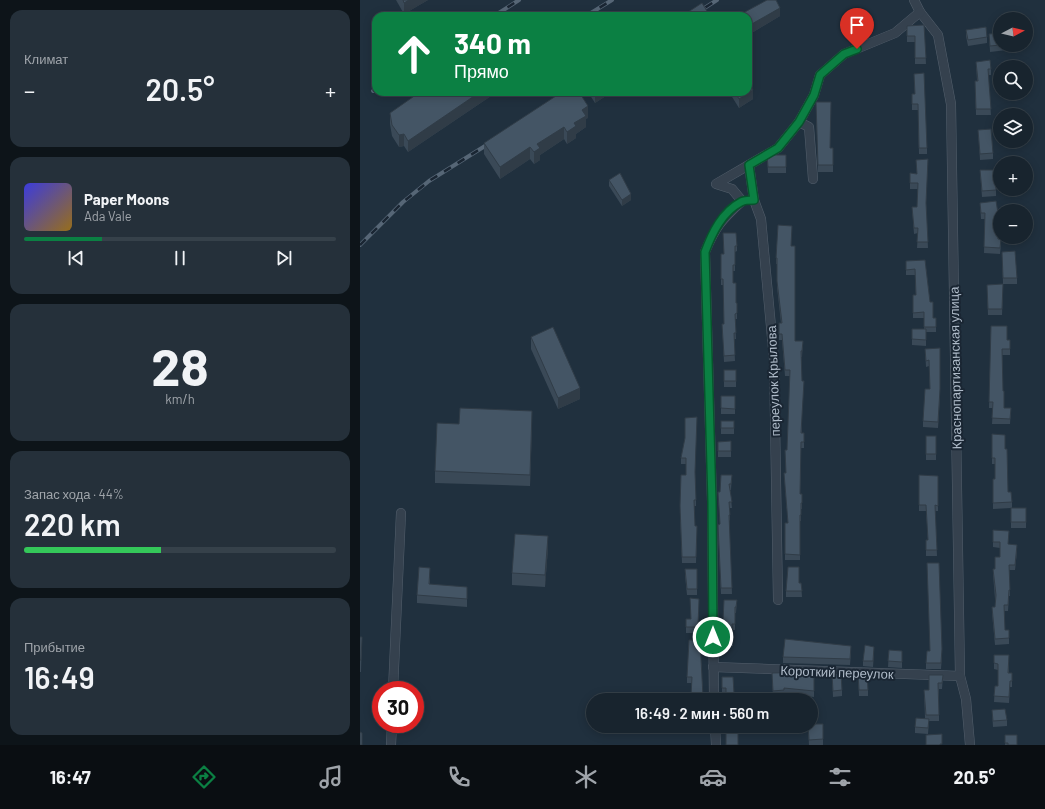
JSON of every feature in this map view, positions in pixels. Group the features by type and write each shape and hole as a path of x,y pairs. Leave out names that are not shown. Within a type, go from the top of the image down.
{"street":[{"name":"Краснопартизанская улица","path":"914,0 920,12 938,35 951,104 960,676 966,699 970,745"},
{"path":"742,201 732,189 716,184 778,148 799,122 814,95 820,75 844,54 895,33 920,12"},
{"path":"799,122 809,127 813,179"},
{"name":"переулок Крылова","path":"749,165 754,200 761,219 774,359 778,600"},
{"path":"714,693 712,502 705,252 712,234 721,220 742,201 754,200"},
{"path":"393,681 401,513"},
{"name":"Короткий переулок","path":"713,667 960,676"},
{"path":"391,745 392,733"},
{"path":"715,733 716,745"}],"building":[{"path":"767,0 776,0 780,8 752,24 752,12 745,12"},
{"path":"702,3 708,12 688,12"},
{"path":"924,25 926,58 915,58 915,36 907,36 907,26"},
{"path":"986,27 987,37 968,40 966,30"},
{"path":"989,34 993,34 993,46 990,46"},
{"path":"990,60 991,69 988,69 991,109 976,109 975,81 978,81 976,62"},
{"path":"924,73 927,148 919,148 918,104 912,104 912,94 915,94 914,74"},
{"path":"414,96 474,96 408,141 404,134 399,135 392,125 390,113"},
{"path":"556,96 582,96 588,106 582,110 586,116 574,123 576,126 567,132 564,127 537,144 540,148 534,152 530,147 500,167 484,143"},
{"path":"816,102 831,102 830,148 833,148 833,165 818,165"},
{"path":"991,129 993,153 980,154 978,130"},
{"path":"767,155 786,155 786,167 768,167"},
{"path":"928,159 926,203 928,242 917,242 918,228 914,228 912,207 917,207 918,183 910,183 910,173 917,174 916,160"},
{"path":"980,170 993,170 993,190 982,191"},
{"path":"620,173 631,194 622,200 609,180"},
{"path":"996,201 996,204 993,204 993,244 1000,244 1000,248 984,247 985,213 981,213 980,203"},
{"path":"778,225 792,226 791,246 795,246 795,341 803,341 801,351 802,381 804,381 801,433 804,433 804,442 801,442 800,494 802,494 802,503 800,515 800,555 785,554 785,523 788,523 784,473 786,473 785,450 787,450 790,370 785,370 782,334 779,334 779,323 782,323 776,258"},
{"path":"723,233 736,233 737,246 735,246 735,265 733,265 733,283 736,283 737,303 737,313 735,314 736,333 734,333 735,355 724,356 722,324 724,324 723,279 721,279 721,254 724,254"},
{"path":"1015,251 1017,278 1003,278 1002,252"},
{"path":"925,260 930,302 933,302 933,318 936,318 936,327 924,327 924,312 913,313 913,295 916,295 915,269 906,270 906,261"},
{"path":"1003,284 1002,309 988,309 987,285"},
{"path":"991,326 1007,326 1007,340 1010,340 1010,349 1002,349 1004,408 1011,408 1010,419 992,418 993,402 989,402"},
{"path":"553,327 580,388 558,398 531,337"},
{"path":"912,329 926,329 926,340 912,339"},
{"path":"940,348 938,422 923,421 925,389 930,389 929,360 926,361 925,349"},
{"path":"724,370 736,370 736,381 724,381"},
{"path":"721,396 735,396 735,409 721,408"},
{"path":"460,408 532,411 530,475 435,471 437,423 459,424"},
{"path":"697,417 695,472 696,500 694,500 695,526 697,526 696,557 682,557 680,506 681,475 686,475 686,458 681,458 685,438 685,418"},
{"path":"721,421 734,421 734,428 721,428"},
{"path":"992,434 1005,435 1005,449 1007,449 1008,492 1011,492 1012,502 993,503 995,458 992,458"},
{"path":"926,436 936,436 936,454 926,454"},
{"path":"731,441 731,451 718,451 718,442"},
{"path":"721,475 732,475 731,484 729,484 732,502 729,502 729,515 732,588 721,588 718,492 720,492"},
{"path":"919,475 938,476 938,506 935,505 937,550 926,550 926,540 928,540 926,505 919,505"},
{"path":"1011,508 1026,508 1026,522 1011,522"},
{"path":"993,530 1009,531 1008,544 1017,545 1015,565 1009,565 1010,590 1008,605 1004,605 1005,630 1009,630 1009,638 995,639 992,607 995,607 996,595 993,569 995,569 995,557 1000,557 1000,542 993,542"},
{"path":"515,534 548,536 545,575 512,573"},
{"path":"927,563 939,563 942,649 941,663 926,663 927,651 930,651"},
{"path":"419,567 430,568 429,584 467,587 467,599 417,595"},
{"path":"788,567 799,567 799,583 801,583 802,591 786,591"},
{"path":"685,569 697,569 697,589 687,589"},
{"path":"690,598 699,599 698,627 686,627 686,619 691,619"},
{"path":"724,600 737,600 735,607 735,624 732,624 733,640 722,641"},
{"path":"360,637 362,637 361,660 360,660"},
{"path":"785,639 851,646 850,659 783,657"},
{"path":"689,640 700,640 703,693 691,693 692,677 687,677"},
{"path":"865,645 874,647 873,661 863,661"},
{"path":"889,650 902,651 902,662 888,661"},
{"path":"994,655 1009,655 1008,673 1012,673 1012,681 1010,681 1009,697 994,696 995,686 998,686 998,664 994,663"},
{"path":"814,672 814,691 784,688 784,690 773,691 772,673"},
{"path":"841,673 842,690 833,691 832,674"},
{"path":"858,674 867,674 868,690 859,690"},
{"path":"929,675 943,675 942,683 938,683 939,715 926,715 924,690 929,690"},
{"path":"722,677 733,677 734,693 726,693 726,688 722,688"},
{"path":"1005,709 1007,720 993,721 992,710"},
{"path":"916,718 929,719 928,728 915,727"},
{"path":"818,724 823,724 823,739 809,740 808,733 818,733"},
{"path":"360,732 362,733 362,745 360,745"},
{"path":"726,733 738,733 738,745 726,745"},
{"path":"942,734 942,744 926,745 926,735"},
{"path":"1005,735 1017,735 1017,745 1008,745 1008,743 1005,743"}],"railway":[{"path":"500,12 519,0"},
{"path":"592,12 612,0"},
{"path":"698,12 717,0"},
{"path":"360,245 403,202 429,181 493,141"}],"route":[{"path":"713,637 712,502 705,252 712,234 721,220 742,201 754,200 752,175 749,165 778,148 799,122 814,95 820,75 844,54 857,49"}]}
